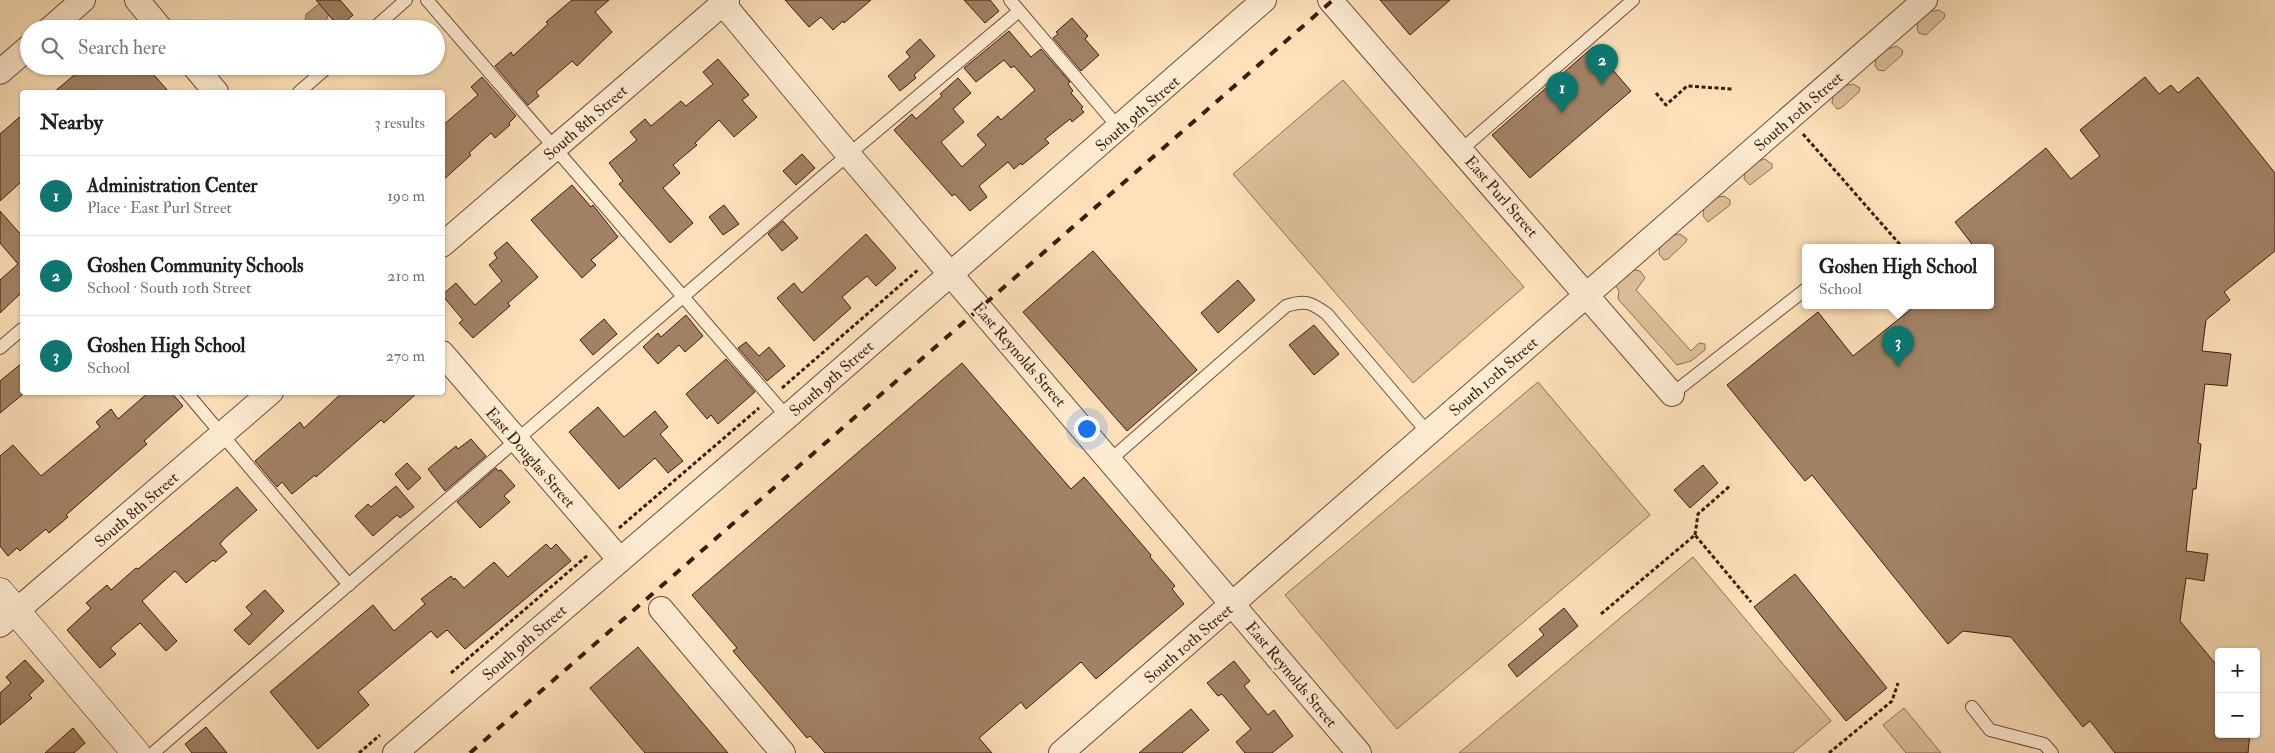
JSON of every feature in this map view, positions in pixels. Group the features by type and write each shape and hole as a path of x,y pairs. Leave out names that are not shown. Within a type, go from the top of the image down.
{"main road":[{"path":"5,610 136,753"}],"street":[{"path":"60,20 83,0"},
{"path":"137,0 154,20"},
{"name":"South 9th Street","path":"395,753 787,417 1264,0"},
{"name":"East Purl Street","path":"1330,0 1672,394"},
{"name":"South 10th Street","path":"1067,751 1586,294 1925,0"},
{"name":"South 8th Street","path":"445,242 724,1"},
{"name":"East Reynolds Street","path":"724,1 848,154 1233,603 1356,752"},
{"path":"0,72 20,55"},
{"path":"202,75 214,90"},
{"name":"East Douglas Street","path":"445,357 620,560"},
{"name":"South 8th Street","path":"5,610 268,395"},
{"path":"661,609 783,753"}],"lane":[{"path":"383,20 406,0"},
{"path":"427,0 444,20"},
{"path":"1010,0 1119,128"},
{"path":"1461,150 1633,0"},
{"path":"153,753 848,154 1019,11"},
{"path":"445,21 787,417"},
{"path":"301,90 319,75"},
{"path":"1672,394 1802,292"},
{"path":"1110,460 1286,306 1301,302 1314,304 1327,314 1428,433"},
{"path":"0,348 20,331"},
{"path":"189,395 349,585"},
{"path":"1972,706 1990,730 2044,744 2052,753"}],"path":[{"path":"1656,93 1666,105 1687,86 1732,89"},
{"path":"1790,118 1900,244"},
{"path":"449,675 935,255"},
{"path":"1601,614 1695,535 1698,514 1731,486"},
{"path":"1695,535 1751,602"},
{"path":"1830,753 1892,701 1898,683"},
{"path":"359,753 382,734"}],"shaded area":[{"path":"320,3 330,12 326,20 305,20 306,14"},
{"path":"1939,10 1945,14 1944,18 1926,35 1919,33 1917,29 1918,21 1929,12"},
{"path":"1897,46 1903,51 1902,55 1884,71 1878,70 1875,66 1876,57 1887,49"},
{"path":"1343,80 1524,287 1413,383 1233,174"},
{"path":"1853,84 1860,88 1859,92 1841,108 1837,109 1832,103 1833,95 1843,86"},
{"path":"1765,159 1772,164 1772,168 1750,185 1744,179 1745,170 1755,162"},
{"path":"1724,196 1730,200 1730,205 1708,222 1703,216 1704,207 1714,198"},
{"path":"1680,234 1687,239 1686,242 1668,259 1664,260 1659,254 1660,245 1670,236"},
{"path":"1630,271 1640,271 1645,278 1636,290 1691,351 1699,343 1705,344 1705,350 1691,361 1677,365 1618,299 1619,291 1615,285"},
{"path":"1538,382 1650,515 1397,729 1285,595"},
{"path":"1693,557 1831,721 1793,753 1459,753"},
{"path":"1904,708 1941,753 1906,753 1883,725"}],"building":[{"path":"316,0 340,0 353,15 347,20 333,20"},
{"path":"572,0 609,0 595,12 612,32 577,66 572,61 536,92 539,96 528,105 495,66 511,52 513,56 548,24 546,22"},
{"path":"785,0 871,0 833,30 821,17 809,27"},
{"path":"964,0 990,0 999,11 985,23"},
{"path":"1380,0 1450,0 1410,35"},
{"path":"1072,18 1088,36 1085,39 1099,55 1081,71 1053,38 1058,34 1056,32"},
{"path":"1009,31 1031,57 1041,49 1070,82 1068,84 1073,91 1071,93 1083,107 1081,109 1084,112 1072,122 1070,119 1045,139 1049,143 1022,165 1021,163 1014,169 1008,162 979,186 987,197 970,211 955,194 952,196 894,130 912,114 916,119 942,96 940,94 958,78 971,93 953,109 964,122 941,142 962,167 986,145 977,135 998,116 1001,120 1035,90 1014,66 1011,68 1004,60 976,82 964,68"},
{"path":"920,39 935,56 914,75 916,78 900,91 888,76 910,57 906,52"},
{"path":"1593,47 1631,91 1530,178 1492,135"},
{"path":"718,59 749,95 742,100 757,117 734,137 719,120 695,143 697,145 673,165 680,173 663,188 693,223 670,243 619,184 623,181 609,163 637,140 630,132 645,119 651,126 681,101 686,106 713,84 703,72"},
{"path":"74,75 154,75 167,90 56,90"},
{"path":"482,77 516,116 509,123 510,125 495,138 491,133 469,153 471,155 445,178 445,123 478,95 471,87"},
{"path":"2145,77 2159,94 2171,85 2178,93 2198,77 2275,173 2275,251 2224,292 2230,300 2206,320 2202,351 2231,354 2227,386 2205,384 2198,443 2201,444 2196,489 2193,489 2186,551 2208,554 2204,581 2186,578 2180,621 2215,663 2215,738 2250,738 2248,753 2115,753 2090,721 2083,727 2011,637 1963,631 1948,644 1812,475 1805,481 1727,385 1818,312 1853,356 1911,309 1994,309 1994,244 1972,244 1955,222 2046,148 2071,179 2100,156 2080,130"},
{"path":"20,117 20,183 0,201 0,134"},
{"path":"802,154 815,168 796,185 783,171"},
{"path":"572,185 591,207 593,205 618,237 591,260 596,265 582,278 531,220"},
{"path":"724,205 739,224 723,235 709,217"},
{"path":"0,211 20,234 20,294 0,313 0,280 18,264 0,243"},
{"path":"783,221 798,238 782,251 768,234"},
{"path":"866,234 896,268 876,286 867,276 842,297 851,308 814,341 777,298 794,283 802,293"},
{"path":"507,242 538,277 508,303 510,306 473,338 459,323 463,320 445,299 445,292 456,283 475,305 502,281 489,265 497,258 494,253"},
{"path":"1093,251 1197,370 1127,431 1023,312"},
{"path":"1238,280 1255,300 1218,333 1201,313"},
{"path":"686,315 703,336 685,352 679,345 658,364 643,347 658,333 661,337"},
{"path":"604,319 617,334 593,355 580,340"},
{"path":"1314,325 1339,354 1314,375 1289,345"},
{"path":"746,342 759,356 769,347 785,366 767,381 738,348"},
{"path":"726,359 755,392 718,424 711,415 707,419 686,394"},
{"path":"962,363 1071,489 1084,477 1151,555 1150,557 1175,586 1172,589 1184,604 1096,679 1081,662 1026,709 1021,702 979,738 992,753 825,753 810,736 807,738 733,651 737,648 692,595"},
{"path":"20,365 20,395 22,395 0,413 0,381"},
{"path":"146,395 174,395 183,406 144,441 147,444 66,515 68,517 49,533 46,529 20,551 17,548 8,556 0,546 0,456 13,445 41,476 100,427 96,422 111,409 118,419"},
{"path":"340,395 415,395 384,423 381,420 316,477 315,475 292,494 282,482 277,487 255,461 300,422 304,428"},
{"path":"598,407 624,437 655,411 668,427 660,434 683,461 668,473 655,458 619,489 569,432"},
{"path":"471,439 486,456 445,491 428,469 456,446 458,449"},
{"path":"407,463 421,478 408,490 395,474"},
{"path":"1703,465 1718,483 1690,508 1674,490"},
{"path":"496,468 498,471 501,470 515,486 504,496 510,502 480,528 457,502"},
{"path":"396,486 414,507 400,518 397,515 373,536 355,516 368,504 371,507"},
{"path":"237,487 257,510 220,544 227,552 215,562 213,560 186,583 175,571 142,601 177,641 166,651 140,623 110,648 116,654 100,668 67,630 91,608 86,603 107,585 111,590"},
{"path":"546,544 551,549 556,544 571,561 465,649 447,630 437,638 431,631 358,692 369,705 318,749 270,692 373,605 394,631 425,604 421,599 451,576 464,588 494,562 508,577"},
{"path":"1795,574 1887,688 1846,721 1754,607"},
{"path":"265,590 284,611 249,645 234,630 252,614 246,607"},
{"path":"1564,608 1578,626 1517,677 1508,665 1544,635 1539,629"},
{"path":"638,647 728,753 645,753 590,688"},
{"path":"25,660 44,681 29,695 32,698 0,725 0,693 11,683 6,677"},
{"path":"1234,661 1250,681 1244,686 1268,715 1274,710 1293,736 1272,753 1245,753 1236,742 1251,729 1222,694 1218,696 1207,683"},
{"path":"1191,709 1209,730 1182,753 1139,753"},
{"path":"206,727 227,753 192,753 185,744"},
{"path":"73,728 85,743 74,753 45,753"}],"railway":[{"path":"470,753 1333,0"}],"place":[{"name":"Goshen Community Schools","path":"1602,85"},
{"name":"Administration Center","path":"1562,113"},
{"name":"Goshen High School","path":"1898,367"}]}
